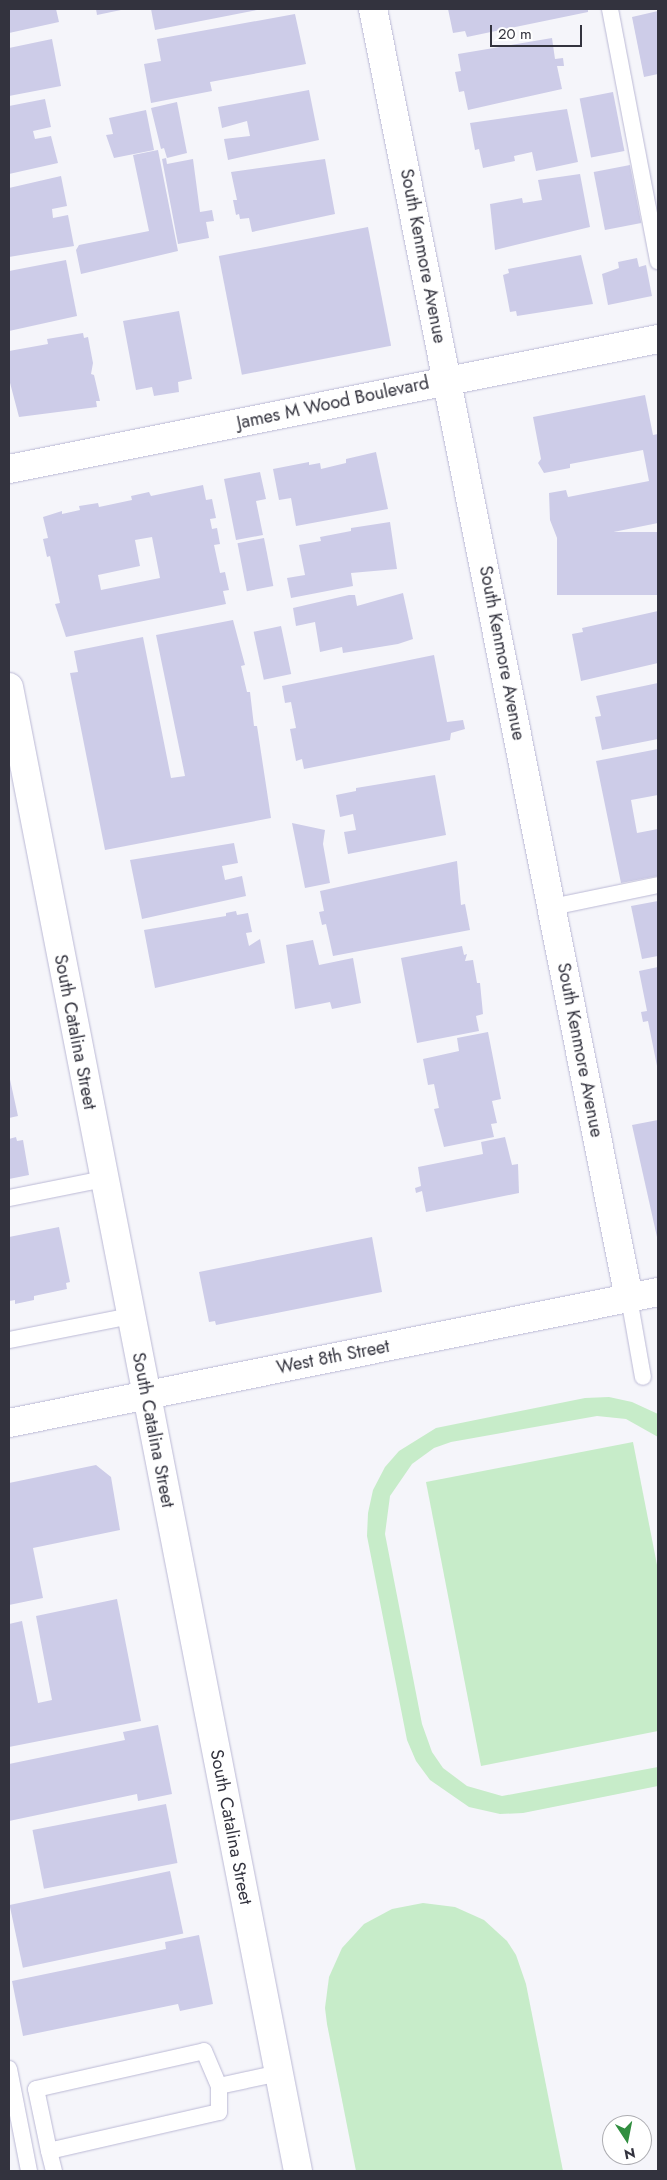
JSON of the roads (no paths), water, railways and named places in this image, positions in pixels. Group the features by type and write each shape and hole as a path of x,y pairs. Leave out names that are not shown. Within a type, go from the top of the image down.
{"street":[{"name":"South Kenmore Avenue","path":"373,9 629,1298"},
{"name":"James M Wood Boulevard","path":"9,469 658,338"},
{"name":"South Catalina Street","path":"9,688 145,1394 279,2073 296,2171"},
{"name":"West 8th Street","path":"9,1423 145,1394 658,1292"}],"lane":[{"path":"610,9 658,261"},
{"path":"552,908 658,886"},
{"path":"9,1198 104,1179"},
{"path":"629,1298 643,1377"},
{"path":"9,1340 130,1316"},
{"path":"49,2151 219,2112 220,2086 204,2051 36,2089 49,2151 54,2171"},
{"path":"9,2069 29,2171"},
{"path":"220,2086 279,2073"}]}
